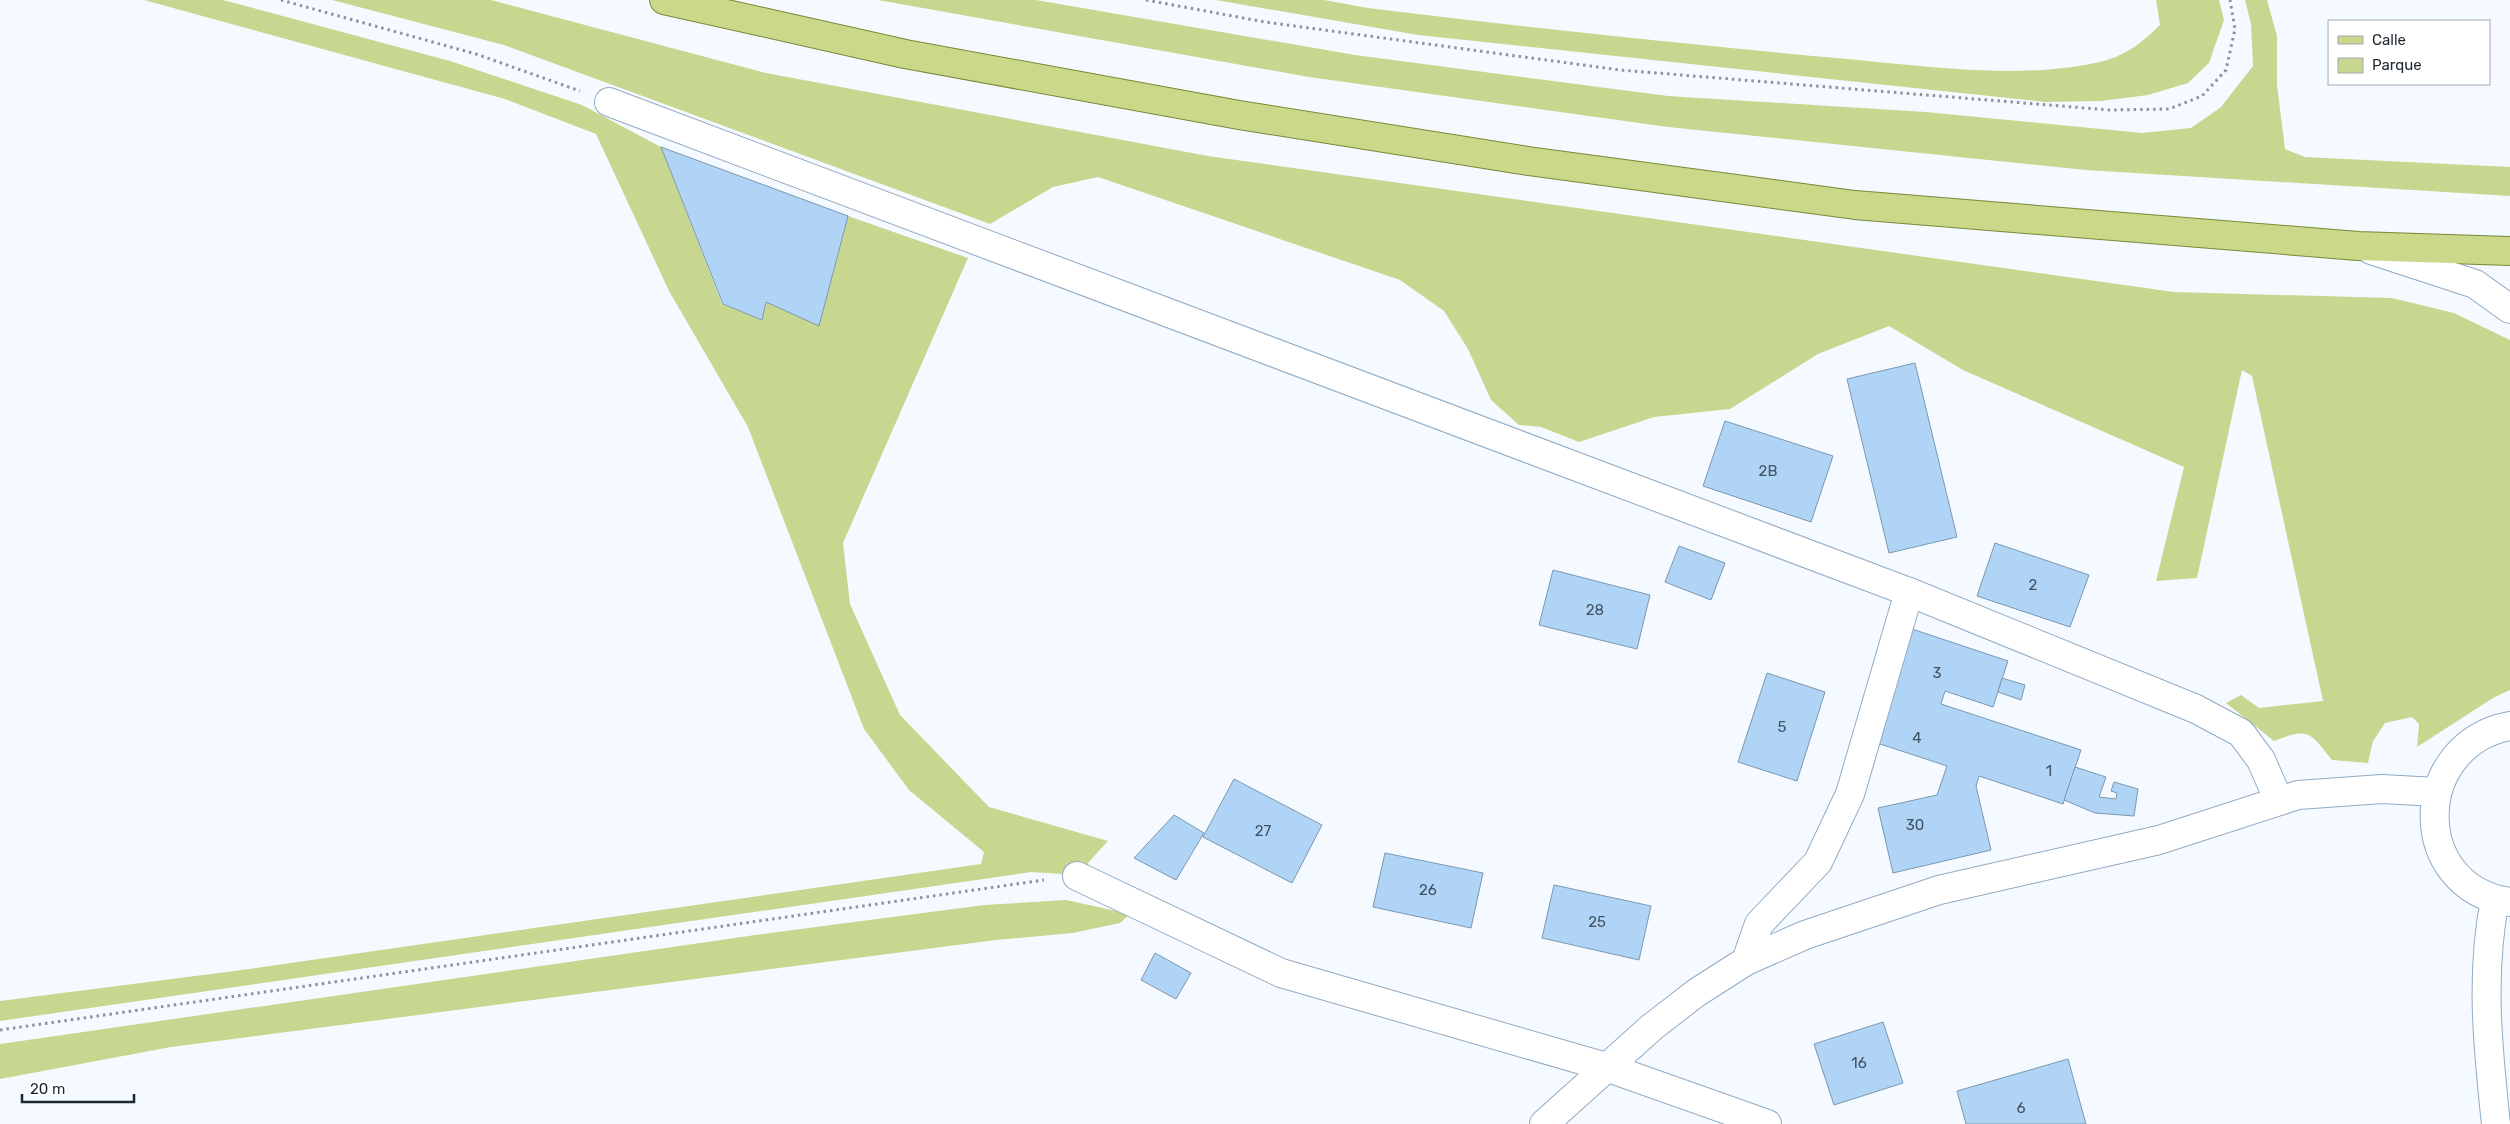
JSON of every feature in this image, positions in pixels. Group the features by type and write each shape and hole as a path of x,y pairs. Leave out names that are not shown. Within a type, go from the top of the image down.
{"main road":[{"path":"664,0 914,55 1238,115 1528,162 1855,205 2358,246 2510,251"}],"street":[{"path":"610,102 1909,592 2196,709 2241,733 2261,760 2279,801"},
{"path":"2358,246 2475,284 2510,309"},
{"path":"1746,961 1759,924 1818,862 1850,794 1909,592"},
{"path":"2496,1124 2485,978 2489,932 2502,901 2475,890 2457,876 2444,858 2436,837 2433,814 2436,792 2444,770 2458,752 2476,737 2510,726"},
{"path":"1544,1124 1652,1027 1696,993 1746,961 1804,935 1939,890 2159,840 2298,795 2382,789 2436,792"},
{"path":"1076,876 1281,973 1606,1067 1767,1124"}],"path":[{"path":"282,0 476,54 610,102"},
{"path":"1146,0 1265,22 1620,70 2110,110 2169,109 2202,96 2226,70 2236,29 2230,0"},
{"path":"0,1030 1076,876"}],"green space":[{"path":"144,0 223,0 450,61 582,105 661,147 722,304 761,320 766,302 819,325 848,216 968,258 843,543 850,604 900,715 989,807 1108,841 1088,863 1094,876 1031,872 0,1021 0,1001 242,970 981,864 984,852 909,790 864,729 748,427 669,291 596,134 505,99"},
{"path":"332,0 491,0 766,73 1208,156 2174,292 2392,298 2454,313 2510,340 2510,690 2493,698 2417,747 2419,724 2412,717 2385,723 2373,741 2368,763 2332,760 2319,743 2302,733 2274,741 2226,703 2241,695 2259,708 2323,701 2252,376 2242,370 2197,578 2156,581 2184,467 1963,370 1889,326 1818,354 1730,409 1654,417 1579,442 1541,427 1519,425 1491,400 1468,349 1444,311 1400,280 1098,177 1053,187 990,224 504,45"},
{"path":"878,0 1036,0 1355,55 1668,96 1926,112 2142,133 2191,128 2221,107 2253,66 2251,24 2245,0 2267,0 2277,36 2277,85 2285,149 2305,157 2510,167 2510,196 2086,170 1668,127 1309,77"},
{"path":"1216,0 1324,0 1368,8 1660,41 1937,68 2007,71 2075,67 2107,60 2122,54 2142,41 2160,25 2156,0 2219,0 2224,20 2209,63 2188,83 2148,95 2101,101 2046,102 1418,35"},
{"path":"1066,900 1130,914 1120,923 1073,933 996,940 171,1047 0,1079 0,1044 770,933 984,905"}],"building":[{"path":"661,147 848,216 819,326 766,302 762,320 723,304"},
{"path":"1915,363 1957,537 1889,553 1847,379"},
{"path":"1725,421 1833,456 1811,522 1703,486"},
{"path":"1995,543 2089,575 2070,627 1977,596"},
{"path":"1679,546 1725,563 1711,600 1665,582"},
{"path":"1553,570 1650,595 1637,649 1539,625"},
{"path":"1909,628 2008,661 1993,707 1945,691 1941,704 2081,750 2063,804 1979,776 1976,786 1991,850 1893,873 1878,808 1937,795 1947,766 1871,741"},
{"path":"1767,673 1825,692 1797,781 1738,762"},
{"path":"2002,678 2025,685 2021,700 1998,692"},
{"path":"2075,767 2106,777 2099,797 2116,799 2117,793 2111,791 2114,782 2138,789 2134,816 2095,813 2064,800"},
{"path":"1234,779 1322,825 1292,883 1203,837"},
{"path":"1174,815 1204,833 1176,880 1134,858"},
{"path":"1385,853 1483,873 1471,928 1373,907"},
{"path":"1554,885 1651,906 1639,960 1542,938"},
{"path":"1155,953 1191,973 1176,999 1141,980"},
{"path":"1883,1022 1903,1083 1834,1105 1814,1044"},
{"path":"2068,1059 2086,1124 1966,1124 1957,1091"}]}
